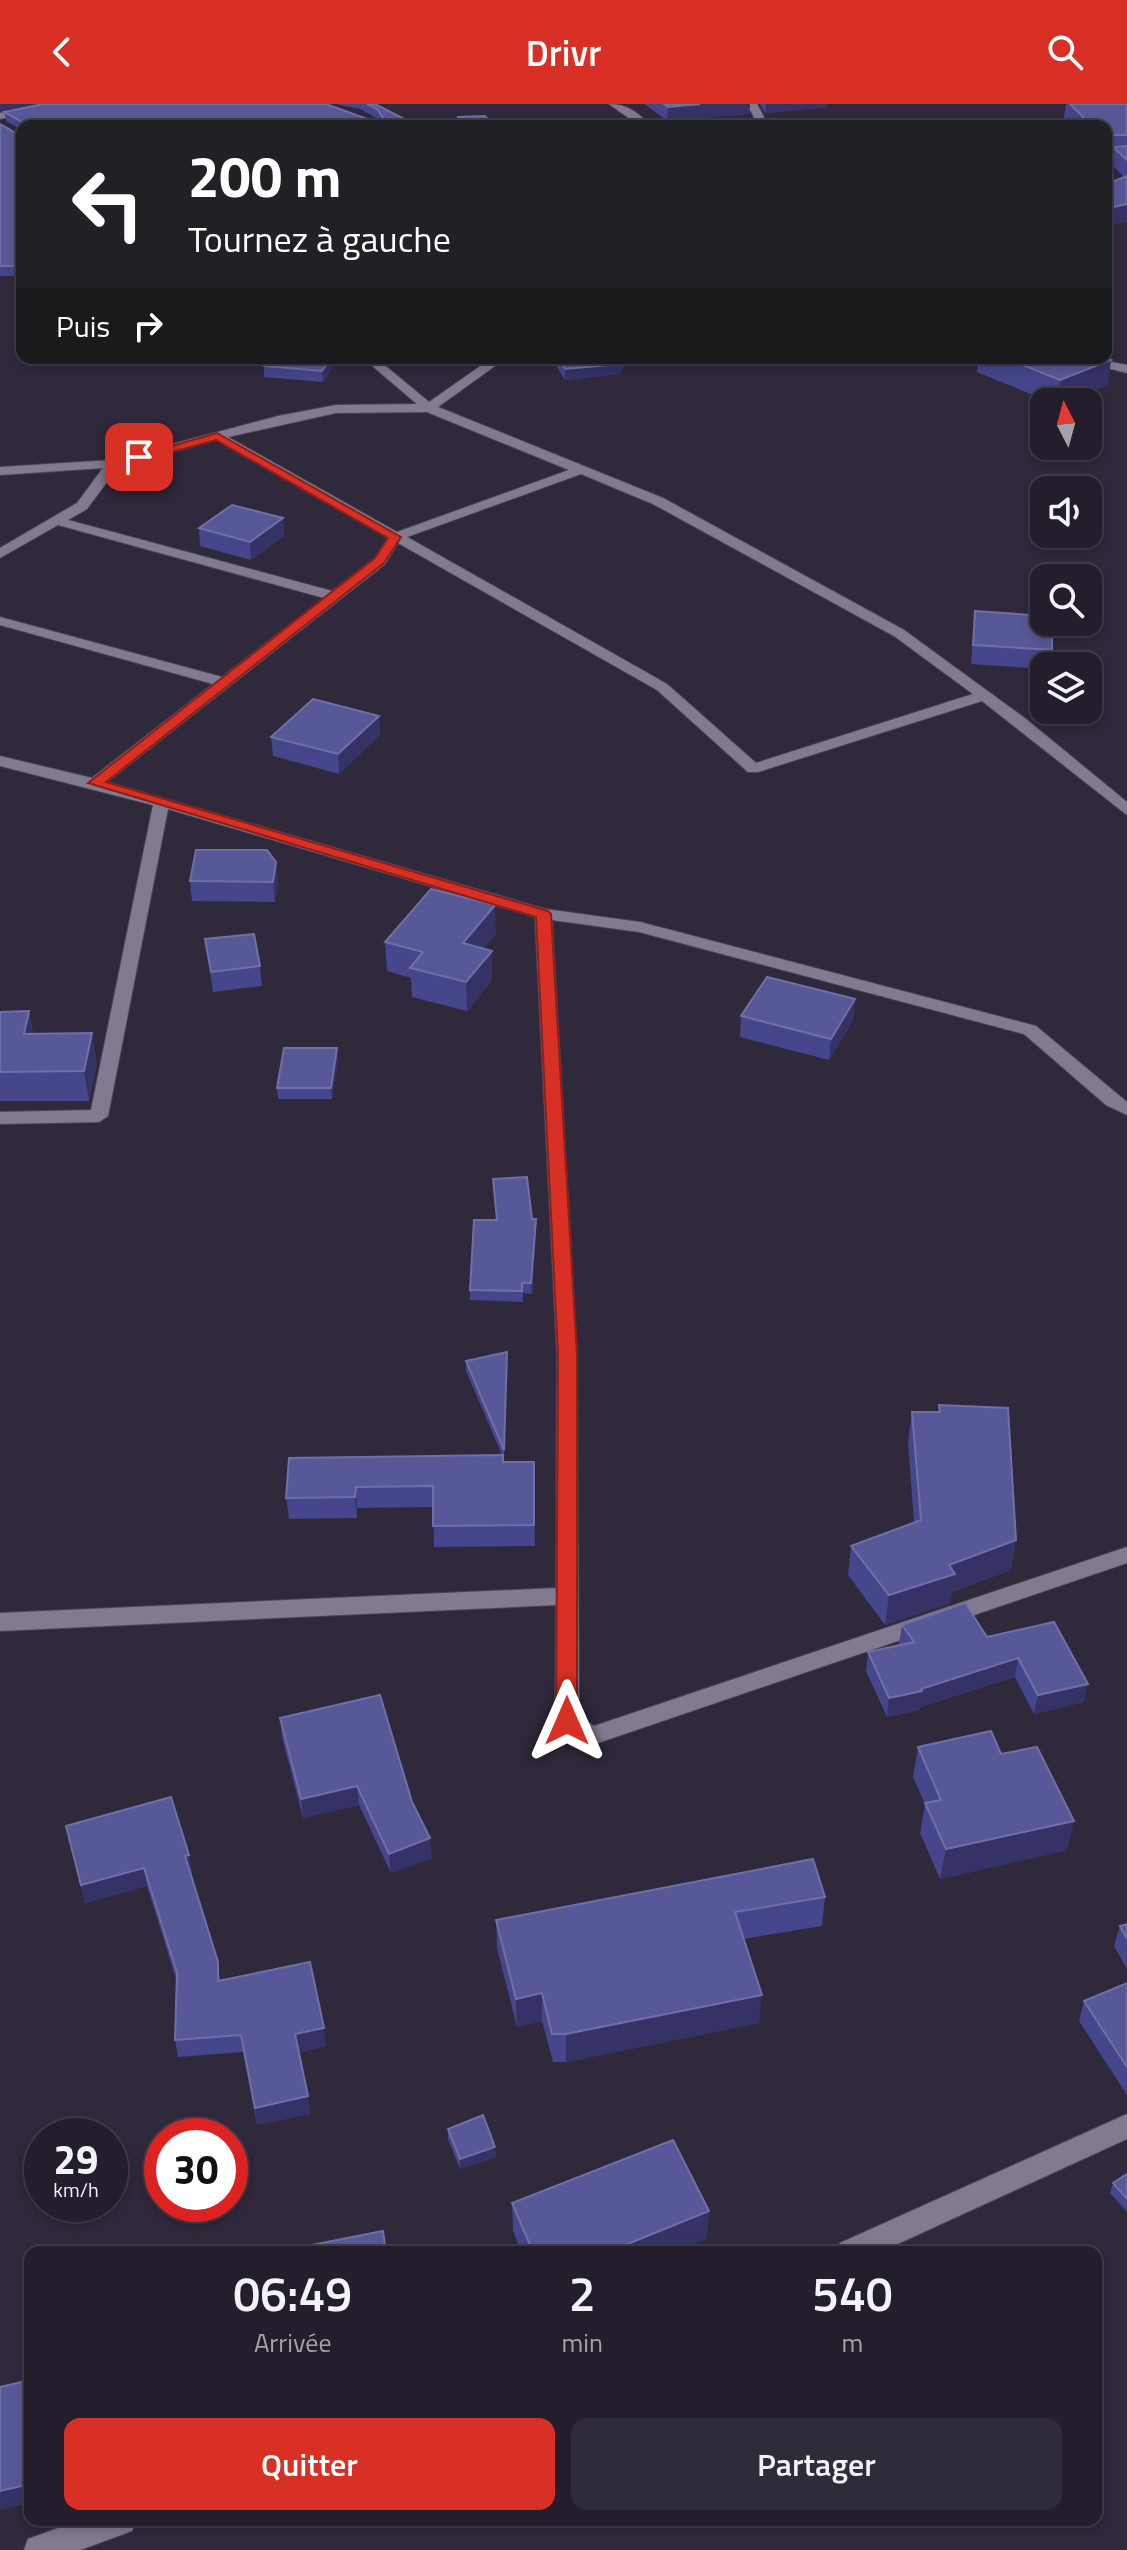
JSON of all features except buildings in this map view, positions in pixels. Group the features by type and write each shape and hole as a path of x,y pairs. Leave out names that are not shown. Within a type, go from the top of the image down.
{"street":[{"path":"0,116 69,104"},
{"path":"614,104 640,120"},
{"path":"376,364 429,408 658,501 899,633 985,695 1127,810"},
{"path":"0,471 113,464 336,409 429,408 491,364"},
{"path":"1103,364 1127,369"},
{"path":"217,436 662,687 753,769 985,695"},
{"path":"0,554 82,506 113,464"},
{"path":"95,783 380,561 395,537 580,470"},
{"path":"57,521 334,596"},
{"path":"0,621 224,682"},
{"path":"0,761 95,783 543,914 640,927 1030,1030 1112,1101 1127,1109"},
{"path":"0,1118 99,1116 161,804"},
{"path":"543,914 567,1354 567,1721 592,1736 1127,1555"},
{"path":"0,1622 567,1596"},
{"path":"863,2246 1127,2126"},
{"path":"39,2550 105,2526"}],"route":[{"path":"139,457 217,436 395,537 380,561 95,783 543,914 567,1354 567,1721"}]}
